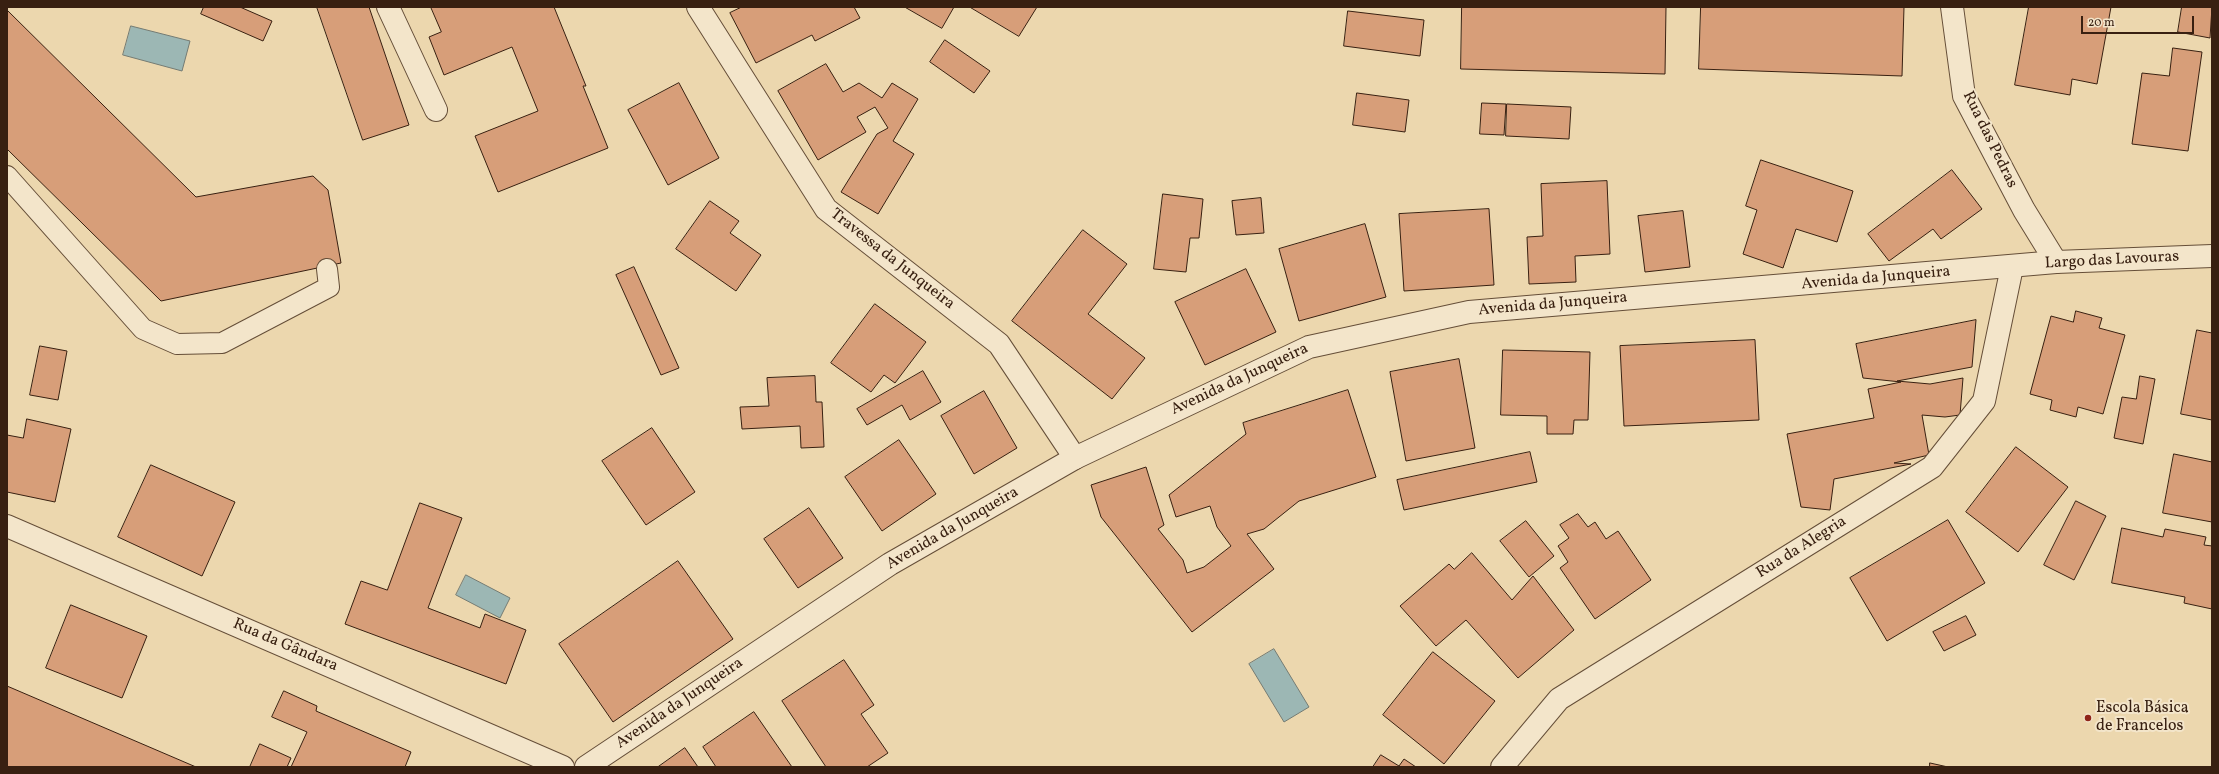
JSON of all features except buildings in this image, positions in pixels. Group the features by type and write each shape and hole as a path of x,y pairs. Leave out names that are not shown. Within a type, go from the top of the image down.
{"street":[{"path":"388,7 436,110"},
{"name":"Travessa da Junqueira","path":"698,7 826,209 999,344 1075,458"},
{"name":"Rua das Pedras","path":"1952,7 1964,96 2024,210 2056,262"},
{"name":"Largo das Lavouras","path":"2012,267 2056,262 2212,256"},
{"name":"Avenida da Junqueira","path":"586,767 890,564 1075,458 1309,347 1469,312 2012,267"},
{"name":"Rua da Alegria","path":"1502,767 1559,699 1932,467 1984,401 2012,267"},
{"name":"Rua da Gândara","path":"7,526 563,767"}],"lane":[{"path":"7,176 143,330 177,344 222,343 329,287 327,269"}],"water":[{"path":"131,26 190,41 182,71 123,55"},
{"path":"466,575 510,598 500,618 456,595"},
{"path":"1274,649 1309,707 1284,722 1249,664"}],"place":[{"name":"Escola Básica de Francelos","path":"2088,718"}]}
